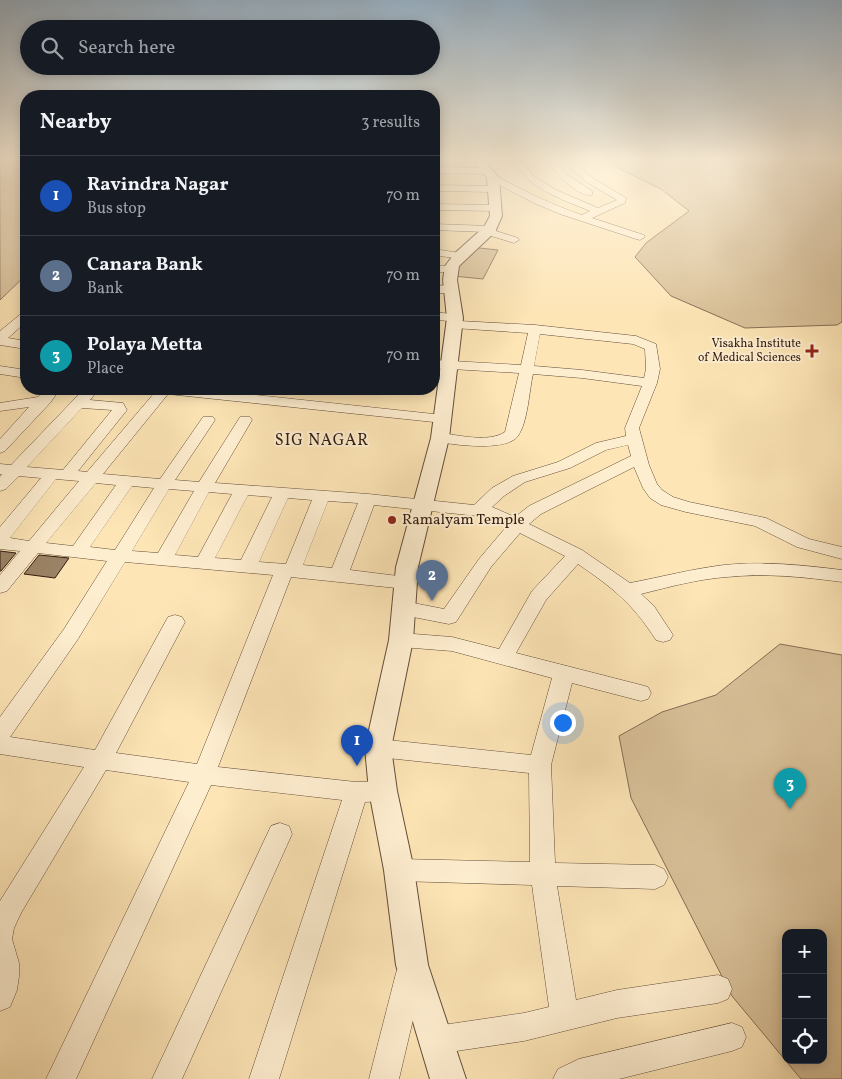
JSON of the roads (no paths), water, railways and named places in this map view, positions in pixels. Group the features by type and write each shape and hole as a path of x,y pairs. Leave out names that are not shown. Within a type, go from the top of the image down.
{"street":[{"path":"264,1079 370,792 401,640 407,567 441,429 440,388 455,321 443,289 449,265 490,229 497,210"},
{"path":"562,210 640,237"},
{"path":"583,218 598,211"},
{"path":"440,227 490,229"},
{"path":"490,229 492,233 514,240"},
{"path":"440,317 455,321 644,342 651,347 653,368 650,383 632,428 639,458 649,485 660,498 686,507 760,522 802,543 842,553"},
{"path":"0,340 20,323"},
{"path":"205,395 441,429 492,440 504,438 511,434 535,330"},
{"path":"0,340 20,343"},
{"path":"444,364 582,374 650,383"},
{"path":"0,370 20,373"},
{"path":"0,407 45,395"},
{"path":"0,448 48,395"},
{"path":"0,486 7,470 86,395"},
{"path":"0,587 158,395"},
{"path":"0,541 59,474 120,410 118,406 79,403"},
{"path":"0,734 71,634 184,451 208,420"},
{"path":"163,560 204,487 245,420"},
{"path":"479,510 498,492 519,479 569,463 601,446 634,439"},
{"path":"403,608 449,616 485,563 518,524 535,510 639,458"},
{"path":"7,470 368,499 492,512 576,554 619,583 647,611 663,635"},
{"path":"78,552 127,481"},
{"path":"203,564 243,489"},
{"path":"248,568 283,492"},
{"path":"61,1079 204,775 288,571 322,496"},
{"path":"338,574 368,499"},
{"path":"0,541 78,552 248,568 338,574 406,583"},
{"path":"504,657 539,596 576,554"},
{"path":"627,590 708,573 728,571 780,569 842,576"},
{"path":"0,937 1,927 12,904 101,759 175,622"},
{"path":"401,640 452,644 641,693"},
{"path":"564,672 540,765 543,874 565,1017"},
{"path":"0,745 204,775 370,792"},
{"path":"378,748 540,765"},
{"path":"370,792 399,870 412,965 448,1079"},
{"path":"167,1079 280,834"},
{"path":"399,870 655,877"},
{"path":"0,941 7,967 6,984 0,997"},
{"path":"384,1079 412,965"},
{"path":"436,1040 524,1027 617,1004 718,989"},
{"path":"568,1079 579,1074 732,1038"}],"place":[{"name":"Visakha Institute of Medical Sciences","path":"812,351"},
{"name":"Ramalyam Temple","path":"392,520"},
{"name":"Canara Bank","path":"432,601"},
{"name":"Ravindra Nagar","path":"357,766"},
{"name":"Polaya Metta","path":"790,809"}],"district":[{"name":"SIG NAGAR","path":"322,441"}]}
